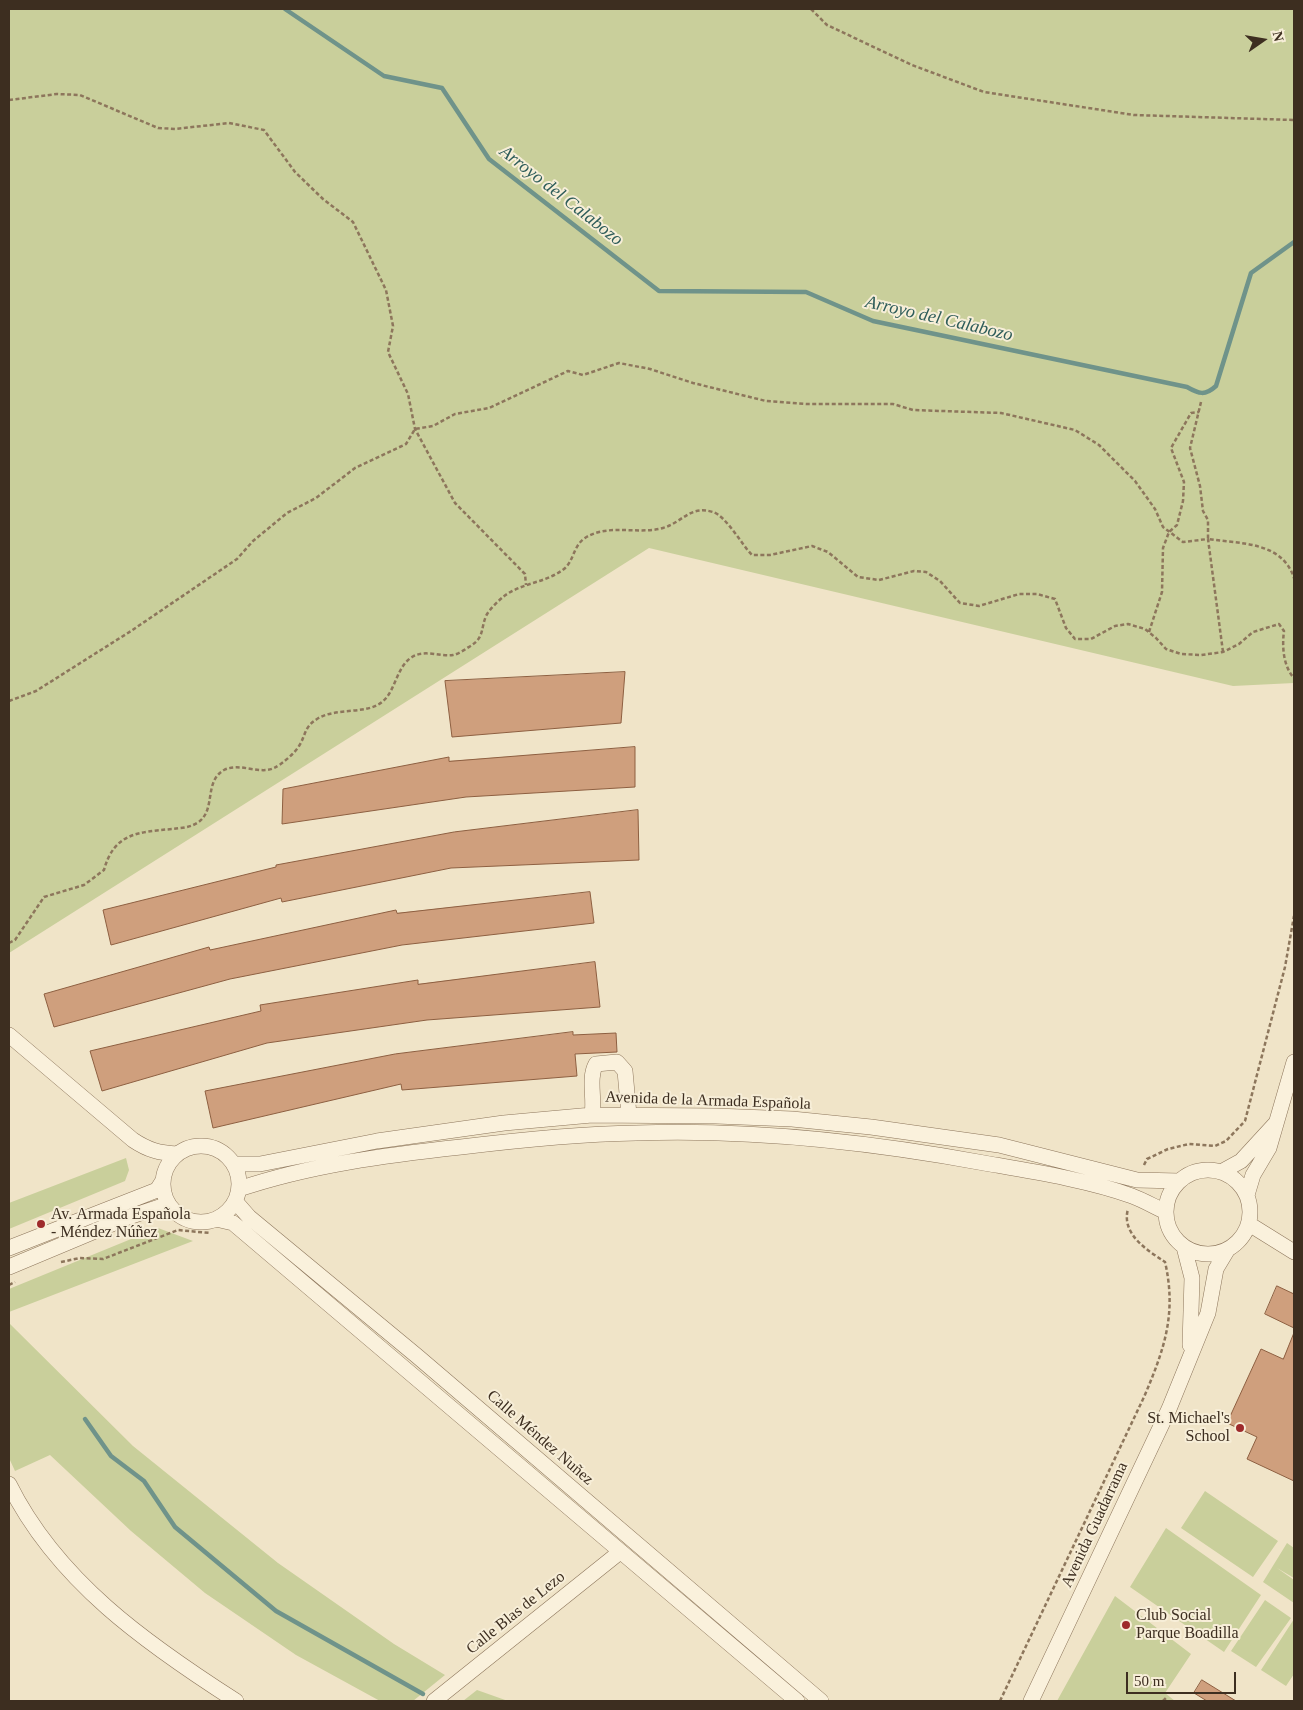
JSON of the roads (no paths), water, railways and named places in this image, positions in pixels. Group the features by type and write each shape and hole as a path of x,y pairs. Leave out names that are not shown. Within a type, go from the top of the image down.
{"street":[{"path":"9,1035 147,1150 177,1154"},
{"path":"592,1115 594,1103 592,1071 596,1064 617,1062 625,1071 629,1115"},
{"path":"1247,1195 1253,1175 1269,1148 1294,1062"},
{"name":"Avenida de la Armada Española","path":"234,1164 260,1164 386,1139 504,1123 592,1115 629,1115 792,1119 871,1127 999,1145 1137,1180 1179,1181"},
{"path":"1221,1172 1241,1160 1276,1123"},
{"name":"Avenida de la Armada Española","path":"237,1195 271,1178 404,1153 634,1133 704,1132 778,1136 896,1148 1032,1172 1132,1196 1166,1212"},
{"path":"9,1248 157,1190 162,1182 165,1170 177,1154 191,1146 215,1148 226,1155 234,1164 238,1176 237,1195 216,1226 204,1222 191,1221 179,1216 170,1207 164,1195 162,1182"},
{"path":"1199,1170 1221,1172 1232,1177 1247,1195 1250,1209 1249,1224 1237,1243 1228,1249 1206,1254 1184,1247 1174,1238 1168,1225 1167,1201 1179,1181 1199,1170"},
{"name":"Calle Méndez Nuñez","path":"237,1195 256,1223 417,1356 821,1701"},
{"path":"9,1267 126,1218 159,1207 170,1207"},
{"name":"Calle Méndez Nuñez","path":"216,1226 233,1223 794,1700"},
{"path":"1249,1224 1294,1252"},
{"name":"Avenida Guadarrama","path":"1184,1247 1192,1278 1193,1307 1188,1362"},
{"name":"Avenida Guadarrama","path":"1031,1701 1169,1409 1208,1313 1216,1269 1228,1249"},
{"path":"9,1484 37,1533 64,1568 114,1614 192,1672 236,1701"},
{"name":"Calle Blas de Lezo","path":"434,1701 620,1552"}],"waterway":[{"name":"Arroyo del Calabozo","path":"285,9 384,76 442,88 489,159 659,291 806,292 873,321 1187,387 1205,393 1216,386 1251,273 1294,242"},
{"path":"85,1419 111,1456 144,1481 175,1527 276,1611 423,1694"}],"place":[{"name":"Av. Armada Española - Méndez Núñez","path":"41,1224"},
{"name":"St. Michael's School","path":"1240,1428"},
{"name":"Club Social Parque Boadilla","path":"1126,1625"}]}
